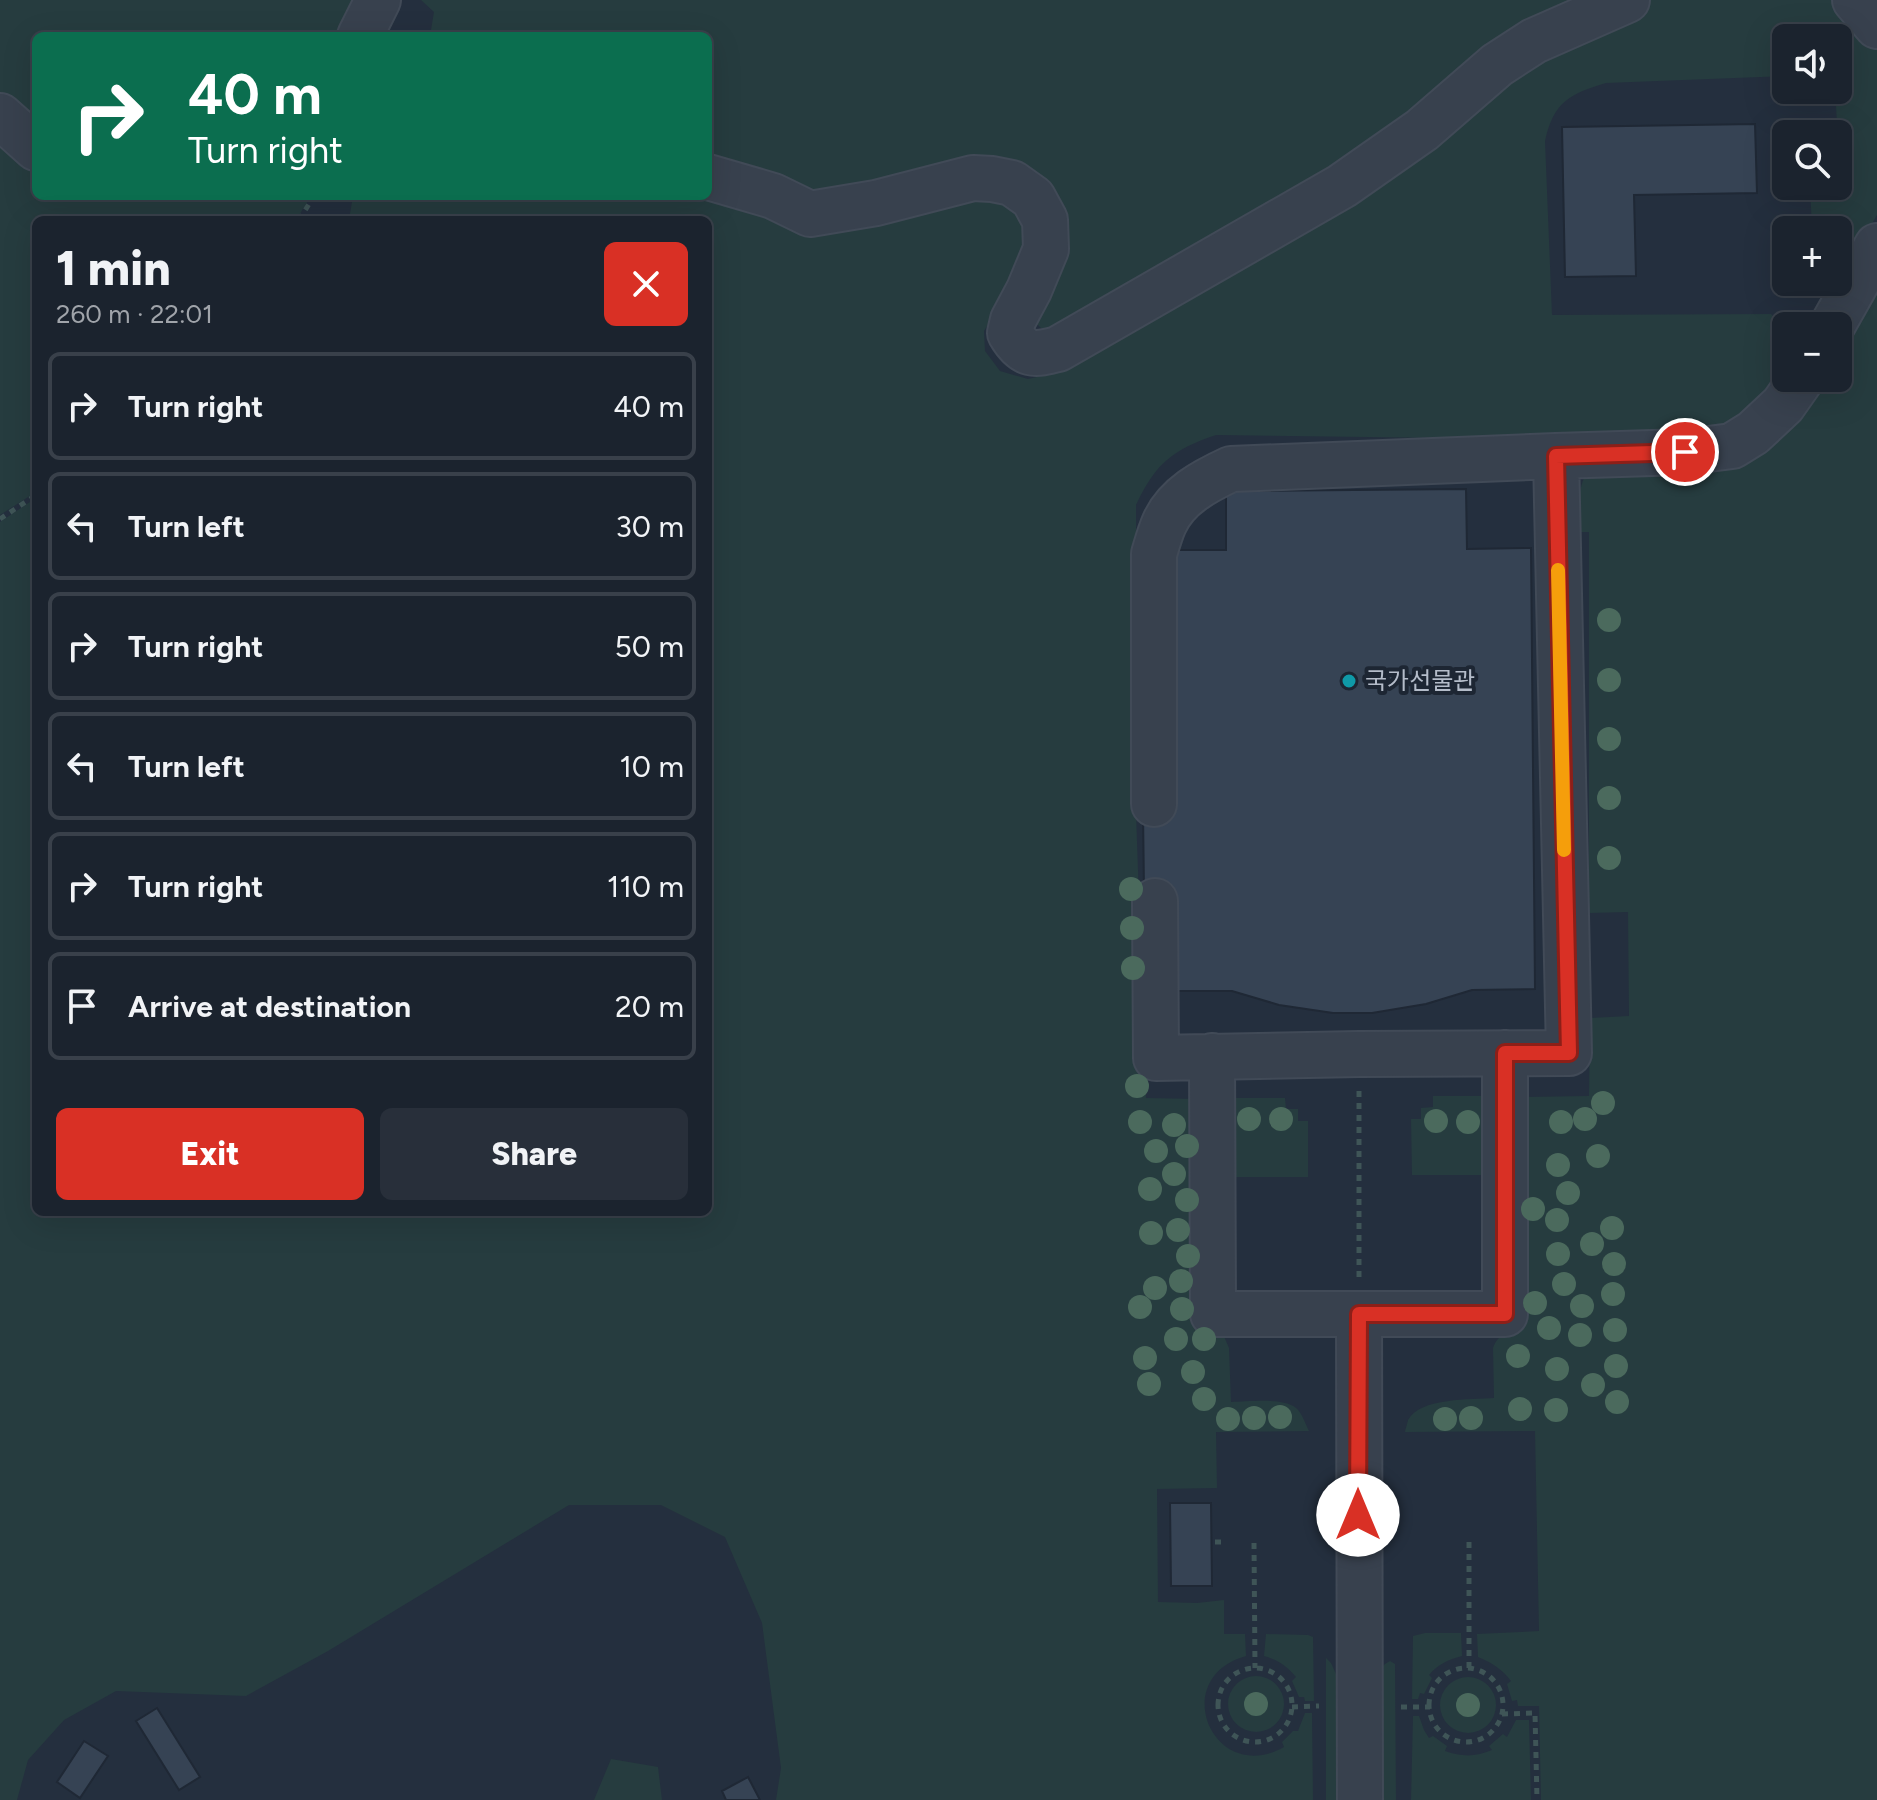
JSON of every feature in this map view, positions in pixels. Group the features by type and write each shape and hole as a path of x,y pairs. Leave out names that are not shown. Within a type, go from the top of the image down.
{"street":[{"path":"362,32 378,0"},
{"path":"712,178 773,196 810,214 876,203 973,178 1012,183 1033,198 1045,220 1046,249 1010,333 1017,346 1036,354 1058,349 1342,186 1422,130 1497,65 1534,41 1627,0"},
{"path":"1855,0 1877,26"},
{"path":"0,116 32,144"},
{"path":"1840,312 1877,246"},
{"path":"1154,804 1154,554 1165,521 1183,498 1204,482 1231,469 1685,452 1732,446 1753,433 1792,392"},
{"path":"1155,901 1156,1058 1569,1053 1556,456"},
{"path":"1212,1056 1213,1314 1505,1314 1505,1053"},
{"path":"1359,1314 1360,1800"}],"path":[{"path":"0,519 32,498"},
{"path":"1359,1120 1359,1314"},
{"path":"1215,1542 1225,1542"},
{"path":"1469,1542 1469,1668"},
{"path":"1254,1543 1255,1668"},
{"path":"1255,1668 1276,1674 1286,1684 1292,1697 1292,1712 1287,1725 1276,1736 1263,1741 1248,1741 1235,1736 1225,1726 1219,1712 1219,1698 1224,1685 1234,1674 1255,1668"},
{"path":"1469,1668 1482,1671 1494,1680 1502,1692 1504,1707 1492,1733 1479,1740 1465,1742 1451,1739 1439,1730 1431,1717 1429,1703 1433,1689 1442,1677 1454,1669 1469,1668"},
{"path":"1292,1707 1319,1706"},
{"path":"1401,1707 1430,1707"},
{"path":"1502,1714 1535,1713 1537,1800"}],"green space":[{"path":"0,0 366,0 347,32 32,32 32,131 0,102"},
{"path":"421,0 1597,0 1415,125 1047,334 1030,317 1066,235 1061,203 1043,183 837,203 712,167 712,32 431,32 434,12"},
{"path":"1646,0 1846,0 1877,40 1877,215 1852,258 1852,216 1811,216 1811,200 1852,200 1852,120 1837,120 1836,104 1852,104 1852,24 1772,24 1772,77 1606,83 1565,101 1549,127 1545,141 1552,315 1772,315 1772,391 1730,430 1522,439 1216,435 1188,446 1167,460 1151,478 1136,505 1136,813 1146,1098 1197,1099 1223,1334 1229,1348 1231,1402 1283,1402 1296,1408 1309,1431 1216,1432 1217,1488 1157,1489 1158,1602 1224,1600 1224,1634 1245,1634 1246,1656 1222,1668 1209,1685 1205,1705 1209,1725 1220,1742 1237,1753 1259,1755 1284,1747 1282,1742 1293,1731 1298,1731 1305,1713 1312,1713 1313,1800 776,1800 781,1768 762,1623 725,1537 661,1505 569,1505 328,1651 246,1696 116,1691 64,1720 28,1760 17,1800 0,1800 0,522 32,501 32,1216 712,1216 712,216 350,216 352,200 712,200 712,197 789,211 997,188 1029,224 1031,255 984,331 985,351 1000,371 1028,379 1050,374 1238,265 1506,69"},
{"path":"0,135 32,163 32,200 308,200 298,216 32,216 32,495 0,515"},
{"path":"1877,268 1877,1800 1541,1800 1539,1706 1518,1706 1517,1700 1512,1701 1507,1684 1511,1681 1496,1667 1478,1657 1477,1634 1539,1631 1535,1431 1405,1432 1408,1420 1424,1407 1447,1401 1494,1398 1493,1348 1504,1335 1520,1331 1521,1097 1589,1096 1590,1018 1629,1016 1628,912 1589,913 1589,532 1580,532 1580,490 1590,467 1687,463 1794,392 1852,392 1852,312"},
{"path":"1433,1096 1491,1096 1484,1175 1412,1175 1411,1119 1421,1119 1421,1108 1433,1107"},
{"path":"1228,1098 1285,1098 1286,1109 1298,1109 1298,1121 1308,1121 1308,1177 1236,1177 1236,1268 1229,1268"},
{"path":"1461,1633 1462,1656 1436,1668 1429,1675 1432,1678 1424,1694 1420,1693 1418,1699 1412,1699 1413,1636"},
{"path":"1266,1634 1313,1637 1314,1701 1299,1697 1292,1681 1296,1677 1282,1664 1264,1656"},
{"path":"1326,1658 1337,1676 1338,1800 1326,1800"},
{"path":"1390,1661 1395,1664 1396,1800 1379,1800 1380,1669"},
{"path":"1256,1676 1276,1684 1284,1704 1276,1724 1256,1732 1236,1724 1228,1704 1236,1684"},
{"path":"1468,1677 1488,1685 1496,1705 1488,1725 1468,1733 1448,1725 1440,1705 1448,1685"},
{"path":"1413,1716 1419,1716 1429,1738 1433,1736 1447,1746 1445,1751 1469,1755 1492,1750 1489,1746 1503,1734 1507,1737 1516,1720 1529,1720 1531,1800 1411,1800"},
{"path":"611,1759 658,1767 662,1800 594,1800"}],"building":[{"path":"1755,124 1757,193 1634,195 1636,276 1565,277 1562,127"},
{"name":"국가선물관","path":"1466,489 1467,549 1531,548 1535,989 1472,990 1426,1004 1372,1013 1333,1013 1279,1005 1232,991 1170,991 1144,892 1143,812 1165,550 1226,550 1226,491"},
{"path":"1170,1503 1211,1503 1212,1586 1171,1586"},
{"path":"157,1708 200,1777 179,1790 136,1721"},
{"path":"84,1741 108,1756 80,1798 57,1782"},
{"path":"748,1777 760,1800 726,1800 722,1791"}],"slow traffic":[{"path":"1558,570 1564,850"}],"place":[{"name":"국가선물관","path":"1349,681"}],"route":[{"path":"1358,1515 1359,1314 1505,1314 1505,1053 1569,1053 1556,456 1685,452"}]}
